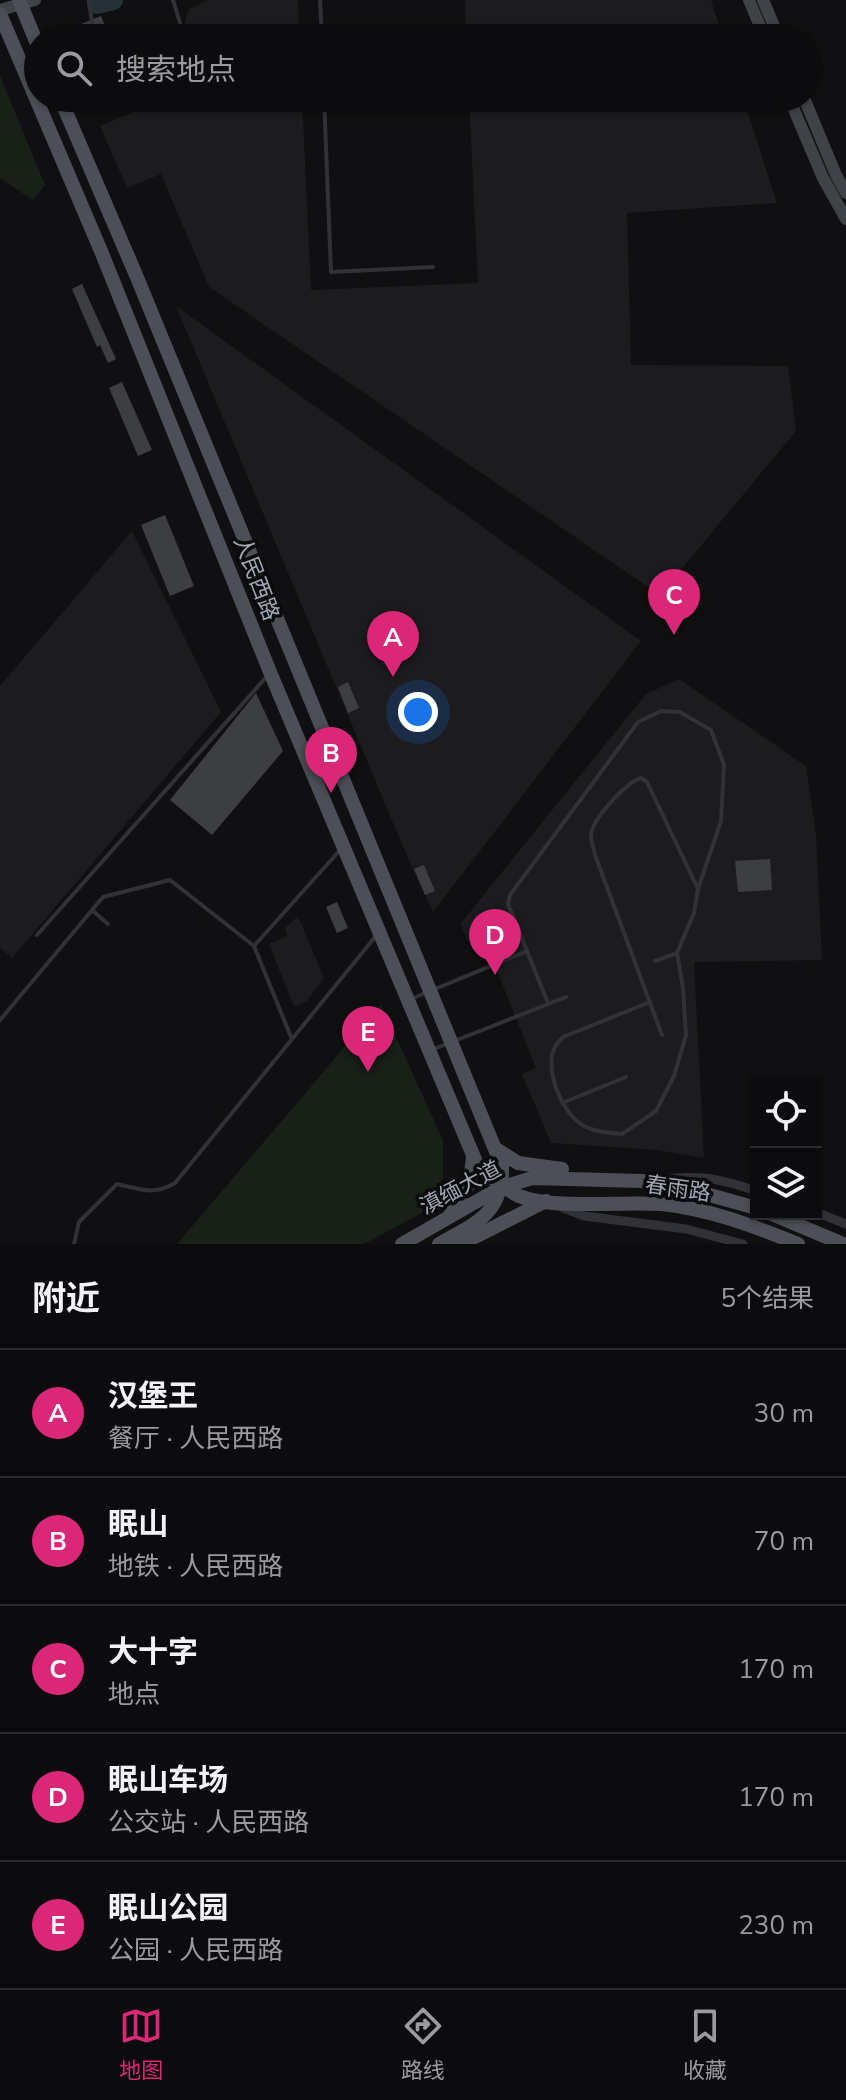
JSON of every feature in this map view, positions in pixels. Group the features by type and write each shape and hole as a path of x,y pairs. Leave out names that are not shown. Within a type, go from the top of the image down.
{"main road":[{"path":"19,2 28,24"},
{"name":"人民西路","path":"0,12 24,69"},
{"name":"人民西路","path":"42,112 270,672 473,1157"},
{"name":"人民西路","path":"66,112 502,1166 501,1186"},
{"path":"495,1149 518,1163 642,1181"},
{"path":"473,1157 485,1173 501,1186 521,1196 547,1201"},
{"path":"432,1226 450,1212 463,1196 470,1182 473,1157"},
{"name":"春雨路","path":"543,1177 642,1181 678,1186 750,1206"},
{"name":"滇缅大道","path":"402,1244 501,1186 543,1177"},
{"path":"439,1244 487,1215 495,1205 501,1186"},
{"path":"461,1244 547,1201"},
{"name":"春雨路","path":"547,1201 661,1204 702,1211 752,1225 798,1244"},
{"path":"427,1244 457,1225 455,1217 448,1218"},
{"path":"786,1220 843,1244"}],"street":[{"path":"0,12 19,2 35,0"},
{"path":"749,0 759,24"},
{"path":"763,0 773,24"},
{"path":"795,112 823,178 846,219"},
{"path":"810,112 846,193"},
{"path":"642,1181 694,1176 725,1180 750,1189"},
{"path":"547,1201 584,1216 686,1229 743,1244"},
{"path":"822,1214 846,1224"}],"lane":[{"path":"89,0 92,24"},
{"path":"173,0 180,24"},
{"path":"320,0 321,24"},
{"path":"325,112 331,272 433,267"},
{"path":"37,935 270,672"},
{"path":"548,1003 508,904 510,895 638,722 661,711 680,712 711,730 724,765 721,821 698,889 694,913 677,953 686,1035 674,1076 656,1111 622,1134 586,1127 570,1116 562,1103 551,1066 554,1047 563,1037 650,1002"},
{"path":"662,1035 595,855 591,835 595,822 632,781 641,778 647,782 698,889"},
{"path":"254,946 344,846"},
{"path":"0,1020 103,897 170,880 254,946 291,1037"},
{"path":"93,911 108,924"},
{"path":"74,1244 79,1222 117,1184 150,1192 163,1191 175,1183 291,1037 380,932"},
{"path":"407,1000 527,951"},
{"path":"655,961 677,953"},
{"path":"428,1051 566,997"},
{"path":"562,1103 626,1077"}],"shaded area":[{"path":"208,0 298,0 299,24 185,24 188,10"},
{"path":"465,0 711,0 719,24 466,24"},
{"path":"0,76 45,185 33,200 0,178"},
{"path":"303,112 311,290 478,283 470,112 748,112 777,203 627,213 631,365 788,366 796,431 660,595 209,287 161,174 127,188 100,126 131,113"},
{"path":"176,306 641,641 433,912 407,856"},
{"path":"132,531 221,712 12,958 0,948 0,686"},
{"path":"679,679 806,766 816,834 822,960 694,962 704,1158 657,1150 551,1143 522,1074 536,1068 491,956 509,949 501,929 468,941 460,924 646,694"},
{"path":"298,916 324,978 307,1001 294,1007 269,944 287,936 285,928"},
{"path":"381,1004 443,1140 443,1178 435,1198 420,1214 364,1244 177,1244"}],"building":[{"path":"101,16 104,24 81,24"},
{"path":"82,284 116,359 108,363 100,345 97,347 72,289"},
{"path":"122,382 152,450 138,456 109,388"},
{"path":"165,515 194,586 170,596 141,525"},
{"path":"348,682 359,708 348,713 338,687"},
{"path":"256,693 283,751 212,835 170,800"},
{"path":"770,859 772,890 738,892 735,861"},
{"path":"424,865 435,891 425,895 414,869"},
{"path":"337,902 348,928 337,933 326,907"}],"waterway":[{"path":"97,4 113,0"}],"place":[{"name":"大十字","path":"674,635"},
{"name":"汉堡王","path":"393,677"},
{"name":"眠山","path":"331,793"},
{"name":"眠山车场","path":"495,975"},
{"name":"眠山公园","path":"368,1072"}]}
